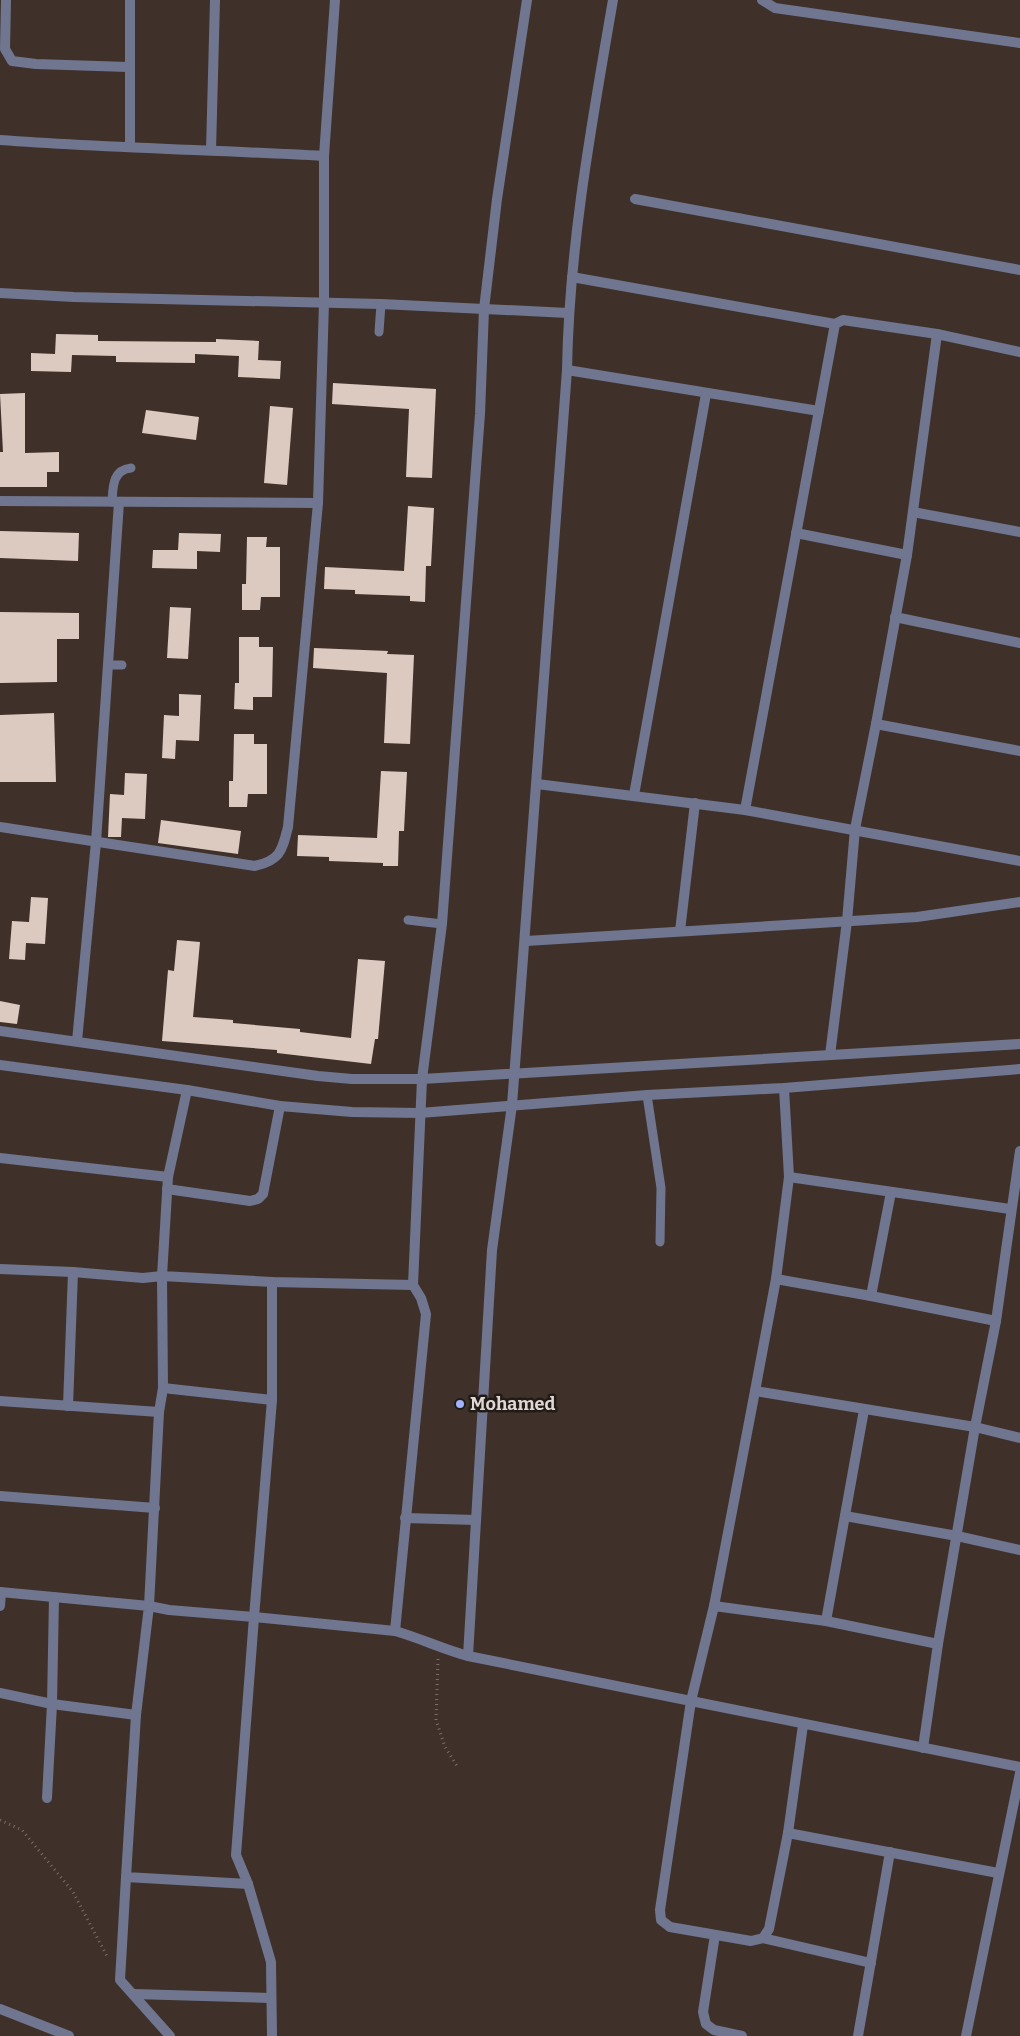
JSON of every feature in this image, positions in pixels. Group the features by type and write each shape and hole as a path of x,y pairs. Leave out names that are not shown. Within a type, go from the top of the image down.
{"street":[{"path":"6,0 6,49 12,61 36,64 128,67"},
{"path":"130,0 128,67 130,146"},
{"path":"211,150 215,0"},
{"path":"0,827 255,866 271,863 282,848 288,827 318,503 324,302 324,156 335,0"},
{"path":"395,1631 426,1314 421,1298 413,1285 422,1079 442,924 480,414 484,309 497,199 527,0"},
{"path":"468,1656 492,1250 512,1105 526,941 566,370 568,313 597,93 613,0"},
{"path":"762,0 775,8 1020,42"},
{"path":"0,140 80,146 130,146 324,156"},
{"path":"635,199 1020,270"},
{"path":"572,277 835,324 843,320 937,334 1020,352"},
{"path":"0,293 74,297 381,304 568,313"},
{"path":"745,810 835,324"},
{"path":"830,1055 847,921 855,829 908,555 937,334"},
{"path":"566,370 819,412"},
{"path":"634,795 706,394"},
{"path":"0,501 318,503"},
{"path":"77,1041 96,842 108,665 116,502"},
{"path":"913,512 1020,532"},
{"path":"796,533 908,555"},
{"path":"895,617 1020,643"},
{"path":"876,724 1020,751"},
{"path":"537,784 745,810 1020,861"},
{"path":"680,931 696,803"},
{"path":"526,941 917,917 1020,902"},
{"path":"0,1031 318,1076 422,1079 1020,1044"},
{"path":"0,1065 187,1090 280,1106 352,1112 420,1113 647,1095 784,1088 1020,1069"},
{"path":"784,1088 789,1177 776,1280 714,1606 691,1701 660,1910 661,1920 670,1927 751,1941 763,1938 871,1962"},
{"path":"170,2036 120,1980 136,1715 149,1606 159,1412 163,1388 162,1276 167,1189 187,1090"},
{"path":"167,1189 250,1201 258,1199 263,1194 280,1106"},
{"path":"923,1748 938,1644 975,1427 996,1321 1010,1209 1020,1151"},
{"path":"0,1158 168,1177"},
{"path":"789,1177 1010,1209"},
{"path":"871,1296 890,1192"},
{"path":"0,1269 73,1272 142,1278 162,1276 272,1282 413,1285"},
{"path":"68,1406 73,1272"},
{"path":"776,1280 871,1296 996,1321"},
{"path":"272,1282 272,1400 236,1856 248,1884 271,1962 272,2036"},
{"path":"163,1388 272,1400"},
{"path":"754,1391 975,1427 1020,1438"},
{"path":"0,1401 159,1412"},
{"path":"826,1620 864,1410"},
{"path":"0,1496 155,1508"},
{"path":"845,1516 957,1536 1020,1550"},
{"path":"405,1518 476,1520"},
{"path":"0,1606 0,1592 395,1631 415,1637 439,1648 468,1656 803,1725 1020,1767"},
{"path":"47,1798 52,1704 54,1597"},
{"path":"714,1606 826,1620 938,1644"},
{"path":"0,1693 52,1704 136,1715"},
{"path":"763,1938 769,1929 788,1833 803,1725"},
{"path":"966,2036 1020,1773"},
{"path":"788,1833 998,1873"},
{"path":"858,2036 890,1852"},
{"path":"126,1877 248,1884"},
{"path":"715,1935 704,2012 706,2024 714,2030 742,2036"},
{"path":"133,1994 271,1998"},
{"path":"0,2009 68,2036"}],"lane":[{"path":"379,332 381,304"},
{"path":"116,502 116,476 120,471 130,468"},
{"path":"108,665 122,665"},
{"path":"408,920 442,924"},
{"path":"647,1095 661,1188 660,1242"}],"path":[{"path":"439,1648 436,1720 445,1747 457,1766"},
{"path":"0,1820 22,1830 73,1892 120,1980"}],"building":[{"path":"56,334 98,335 98,341 216,342 216,339 259,341 258,360 281,361 280,379 238,377 239,356 195,354 195,363 116,362 116,356 72,355 71,372 31,371 31,353 55,354"},
{"path":"333,383 436,389 432,478 406,477 409,409 332,404"},
{"path":"25,393 25,453 59,452 59,472 47,472 47,487 0,487 0,452 3,452 0,394"},
{"path":"270,406 293,408 287,485 264,483"},
{"path":"146,410 199,417 196,440 142,433"},
{"path":"408,506 434,508 431,566 426,566 425,602 410,601 410,596 355,594 355,590 324,589 325,567 404,571"},
{"path":"0,531 79,533 78,561 0,558"},
{"path":"179,533 221,534 220,552 197,551 197,569 152,568 153,550 178,550"},
{"path":"247,537 267,537 266,547 280,547 280,597 261,597 260,610 242,610 242,584 246,584"},
{"path":"170,607 191,608 188,659 167,658"},
{"path":"0,612 79,613 79,639 57,639 57,682 0,683"},
{"path":"239,637 259,637 259,647 273,647 272,697 253,697 253,710 234,709 235,683 239,683"},
{"path":"314,648 388,651 387,654 414,655 410,744 384,743 387,673 313,668"},
{"path":"179,694 201,695 199,741 176,740 175,759 162,758 164,715 179,716"},
{"path":"54,713 56,782 0,782 0,715"},
{"path":"234,734 254,734 254,744 267,744 267,794 248,794 247,807 229,807 229,781 233,781"},
{"path":"381,771 407,772 404,831 399,831 398,866 383,866 383,863 329,861 329,857 297,856 298,835 377,838"},
{"path":"125,773 147,774 145,819 122,818 121,837 108,837 110,794 124,795"},
{"path":"161,820 241,831 238,854 158,843"},
{"path":"31,897 48,898 45,944 26,943 25,960 9,959 12,921 29,922"},
{"path":"177,940 200,942 193,1017 233,1020 233,1023 300,1029 300,1032 351,1038 358,959 385,961 378,1039 375,1039 371,1064 277,1053 277,1050 162,1041 168,970 174,971"},
{"path":"0,1001 20,1005 17,1024 0,1022"}],"place":[{"name":"Mohamed","path":"460,1404"}]}
